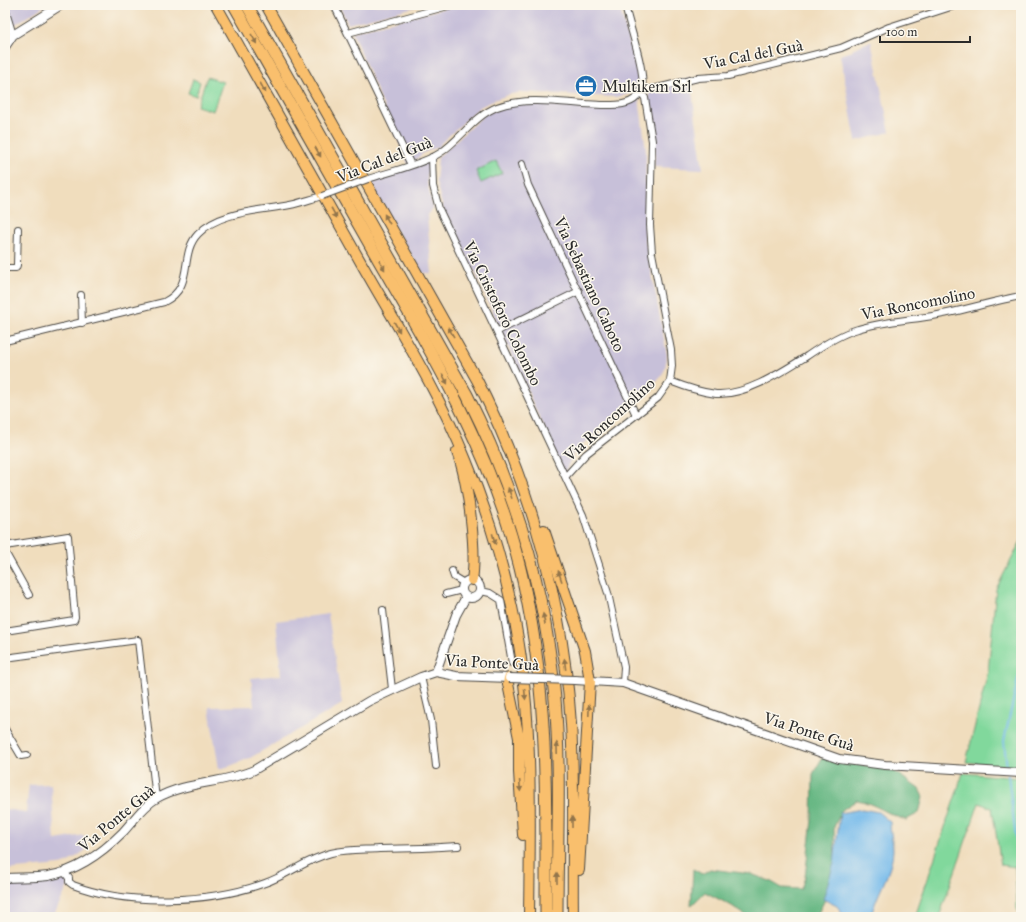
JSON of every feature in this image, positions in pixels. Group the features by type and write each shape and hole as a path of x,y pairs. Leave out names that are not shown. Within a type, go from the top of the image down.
{"highway":[{"path":"216,5 418,362 452,429 477,487 503,569 520,652 527,722 527,917"},
{"path":"234,5 442,372 476,441 504,511 528,600 541,684 546,760 546,917"},
{"path":"247,5 467,395 495,453 515,507 538,592 554,687 557,756 557,917"},
{"path":"266,5 454,338 510,441 523,472 573,614 584,652 590,681 574,917"},
{"path":"418,362 459,460 469,507 474,564 466,588"},
{"path":"494,413 521,480 535,522 554,596 561,634 571,724 574,917"},
{"path":"509,678 508,684 519,738 519,772 527,917"}],"street":[{"path":"5,47 13,35 61,5"},
{"path":"334,5 410,165"},
{"path":"419,5 420,13"},
{"path":"348,33 452,5"},
{"name":"Via Roncomolino","path":"566,476 586,454 658,398 670,381 672,366 671,350 651,239 652,141 645,98 641,90 642,69 625,5"},
{"name":"Via Cal del Guà","path":"5,341 152,306 170,299 178,291 184,281 191,244 199,233 212,224 222,219 243,213 292,205 322,196 432,157 453,143 482,115 497,107 521,101 586,106 622,105 633,100 641,90 652,89 698,78 728,76 841,48 889,28 957,5"},
{"path":"5,9 13,35"},
{"name":"Via Cristoforo Colombo","path":"432,157 433,186 439,209 498,331 583,515 608,593 624,667 623,683"},
{"name":"Via Sebastiano Caboto","path":"522,164 528,185 636,414"},
{"path":"5,268 16,268 17,266 18,229"},
{"path":"498,331 579,291"},
{"path":"81,295 82,323"},
{"name":"Via Roncomolino","path":"670,381 691,390 717,394 729,393 770,378 838,337 856,329 884,322 939,315 1021,296"},
{"path":"5,546 68,536 75,619 5,631"},
{"path":"5,552 29,595"},
{"path":"446,594 466,588 478,582 480,591 475,598 466,588 454,577 452,571"},
{"path":"436,672 466,588"},
{"path":"480,591 501,600 512,663"},
{"path":"383,610 392,689"},
{"path":"5,658 138,640 156,798"},
{"name":"Via Ponte Guà","path":"5,878 46,876 64,872 83,864 99,853 123,832 145,807 156,798 182,788 240,776 254,770 369,701 421,676 436,672 456,676 623,683 840,759 885,765 1021,773"},
{"path":"421,676 431,720 436,766"},
{"path":"5,729 21,756 27,755"},
{"path":"64,872 69,882 73,885 112,895 143,898 191,897 222,894 257,886 282,876 315,858 337,852 458,846"}],"shaded area":[{"path":"5,5 46,5 17,23 5,34"},
{"path":"339,5 415,5 415,7 348,24"},
{"path":"457,5 619,5 636,65 639,88 626,95 615,97 524,92 511,94 480,107 440,144 441,146 423,153 410,165 429,160 427,182 433,207 427,215 432,273 422,273 366,181 409,166 352,32"},
{"path":"871,41 890,132 856,141 840,55 853,51 852,49"},
{"path":"690,78 703,169 654,167 655,150 653,126 648,102 649,91"},
{"path":"639,98 646,150 645,237 667,355 665,369 661,377 641,397 575,450 564,474 477,276 444,212 436,182 438,157 485,114 513,103 616,106"},
{"path":"328,614 342,704 250,758 219,769 209,707 254,706 251,678 281,675 276,621"},
{"path":"51,784 55,840 84,835 86,850 67,863 60,865 5,870 5,809 26,812 29,785"},
{"path":"66,879 68,886 53,917 5,917 5,884"}],"green space":[{"path":"207,77 223,82 213,111 197,106"},
{"path":"193,79 200,82 196,96 188,93"},
{"path":"496,161 502,173 481,183 476,171"},
{"path":"1021,541 1021,768 966,762 988,672 996,589"},
{"path":"822,758 846,763 890,768 919,789 923,797 919,813 906,820 857,800 842,810 834,827 835,869 828,894 816,917 748,917 732,906 705,892 691,906 693,869 702,874 710,869 751,874 770,881 782,888 801,889 805,877 812,820 813,774"},
{"path":"963,773 1021,778 1021,917 1017,909 1015,867 1001,865 992,808 979,803 939,917 915,917"}],"water":[{"path":"862,809 878,812 890,822 893,847 892,858 871,917 845,917 837,906 823,899 834,863 840,813"}],"waterway":[{"path":"1007,769 1004,741 1021,666"},
{"path":"1008,775 1021,877"}],"place":[{"name":"Multikem Srl","path":"586,86"}]}
